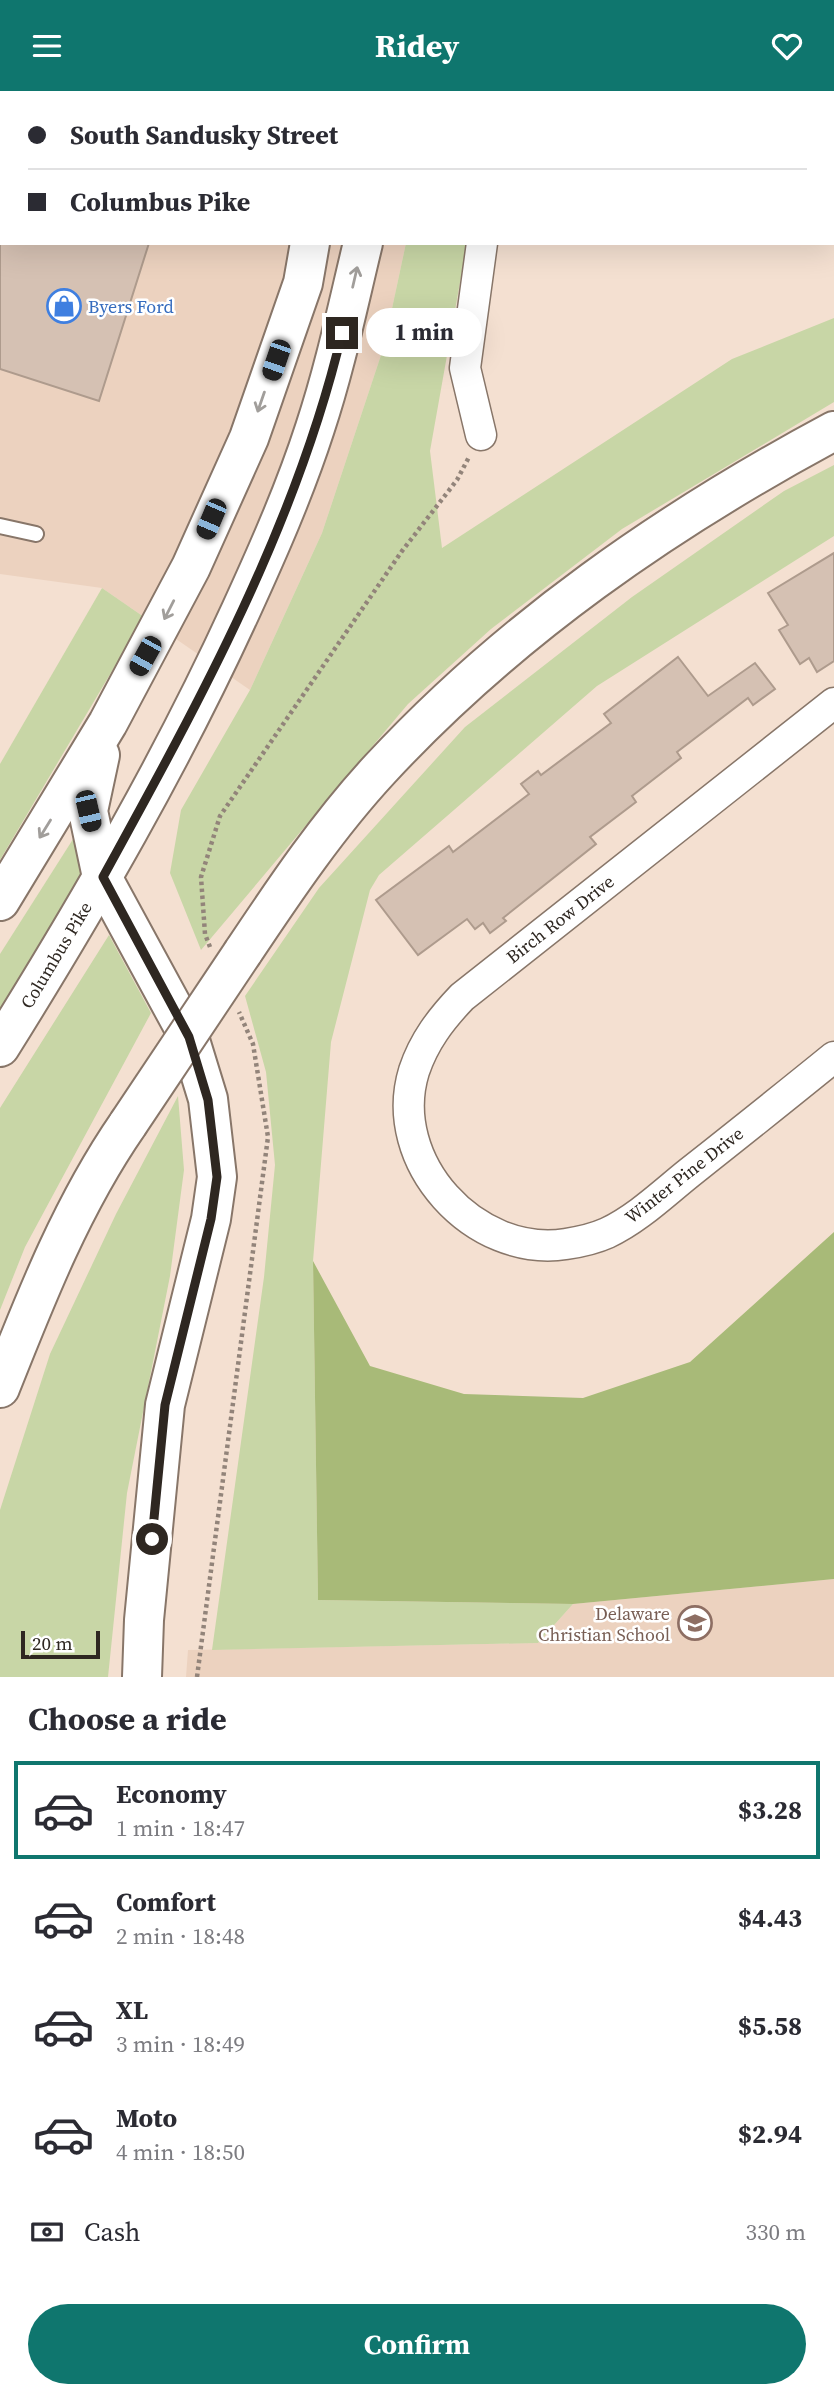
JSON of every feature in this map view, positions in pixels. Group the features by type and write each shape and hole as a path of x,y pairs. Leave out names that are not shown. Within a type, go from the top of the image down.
{"main road":[{"path":"0,901 108,723 191,567 249,437 303,283 310,245"},
{"name":"Columbus Pike","path":"0,1047 103,877 198,706 268,553 315,430 337,355 363,245"},
{"path":"0,1388 59,1246 100,1164 128,1124 230,955 379,770 513,641 614,563 730,489 834,431"},
{"path":"108,723 88,811 103,877 189,1037 208,1100 217,1177 211,1219 165,1405 144,1620 142,1677"}],"street":[{"path":"481,435 465,368 482,245"},
{"name":"Birch Row Drive","path":"445,1197 431,1180 416,1146 410,1106 414,1073 433,1029 462,997 834,703"},
{"name":"Winter Pine Drive","path":"445,1197 472,1222 496,1234 534,1245 566,1244 608,1233 651,1203 834,1058"}],"lane":[{"path":"0,526 36,534"}],"path":[{"path":"230,955 205,934 201,877 220,816 402,551 457,480 481,435"},
{"path":"197,1677 268,1137 253,1044 237,1007"}],"shaded area":[{"path":"0,245 406,245 384,346 322,533 250,690 102,588 0,574"},
{"name":"Delaware Christian School","path":"834,1579 834,1677 186,1677 188,1650 538,1643 573,1604"}],"green space":[{"path":"406,245 467,245 430,451 442,548 732,359 834,318 834,402 622,529 491,629 408,704 201,950 170,873 181,810 250,690 322,533 384,346"},
{"path":"834,465 834,536 597,686 379,875 370,890 331,1042 313,1261 318,1600 573,1604 538,1643 212,1650 264,1277 275,1165 266,1072 245,996 319,888 465,727 632,597 784,491"},
{"path":"102,588 144,617 0,860 0,764"},
{"path":"75,836 84,877 0,1015 0,954"},
{"path":"109,935 151,1013 25,1247 0,1310 0,1108"},
{"path":"178,1096 184,1170 170,1276 127,1493 108,1677 0,1677 0,1510 50,1354 116,1214"},
{"path":"834,1232 834,1579 573,1604 318,1600 313,1261 370,1366 464,1394 583,1398 690,1362"}],"building":[{"name":"Byers Ford","path":"0,245 148,245 99,401 0,369"},
{"path":"834,553 834,661 817,672 809,658 800,664 779,630 788,625 768,593"},
{"path":"678,657 708,696 755,663 775,689 753,705 748,698 677,752 681,758 632,796 636,802 590,837 596,844 503,918 506,921 490,933 483,923 475,929 467,919 418,955 376,900 449,846 453,852 529,794 521,784 538,771 541,775 611,723 604,714"}],"place":[{"name":"Byers Ford","path":"64,306"},
{"name":"Delaware Christian School","path":"695,1623"}],"route":[{"path":"152,1539 165,1405 211,1219 217,1177 208,1100 189,1037 103,877 198,706 268,553 315,430 342,333"}]}
